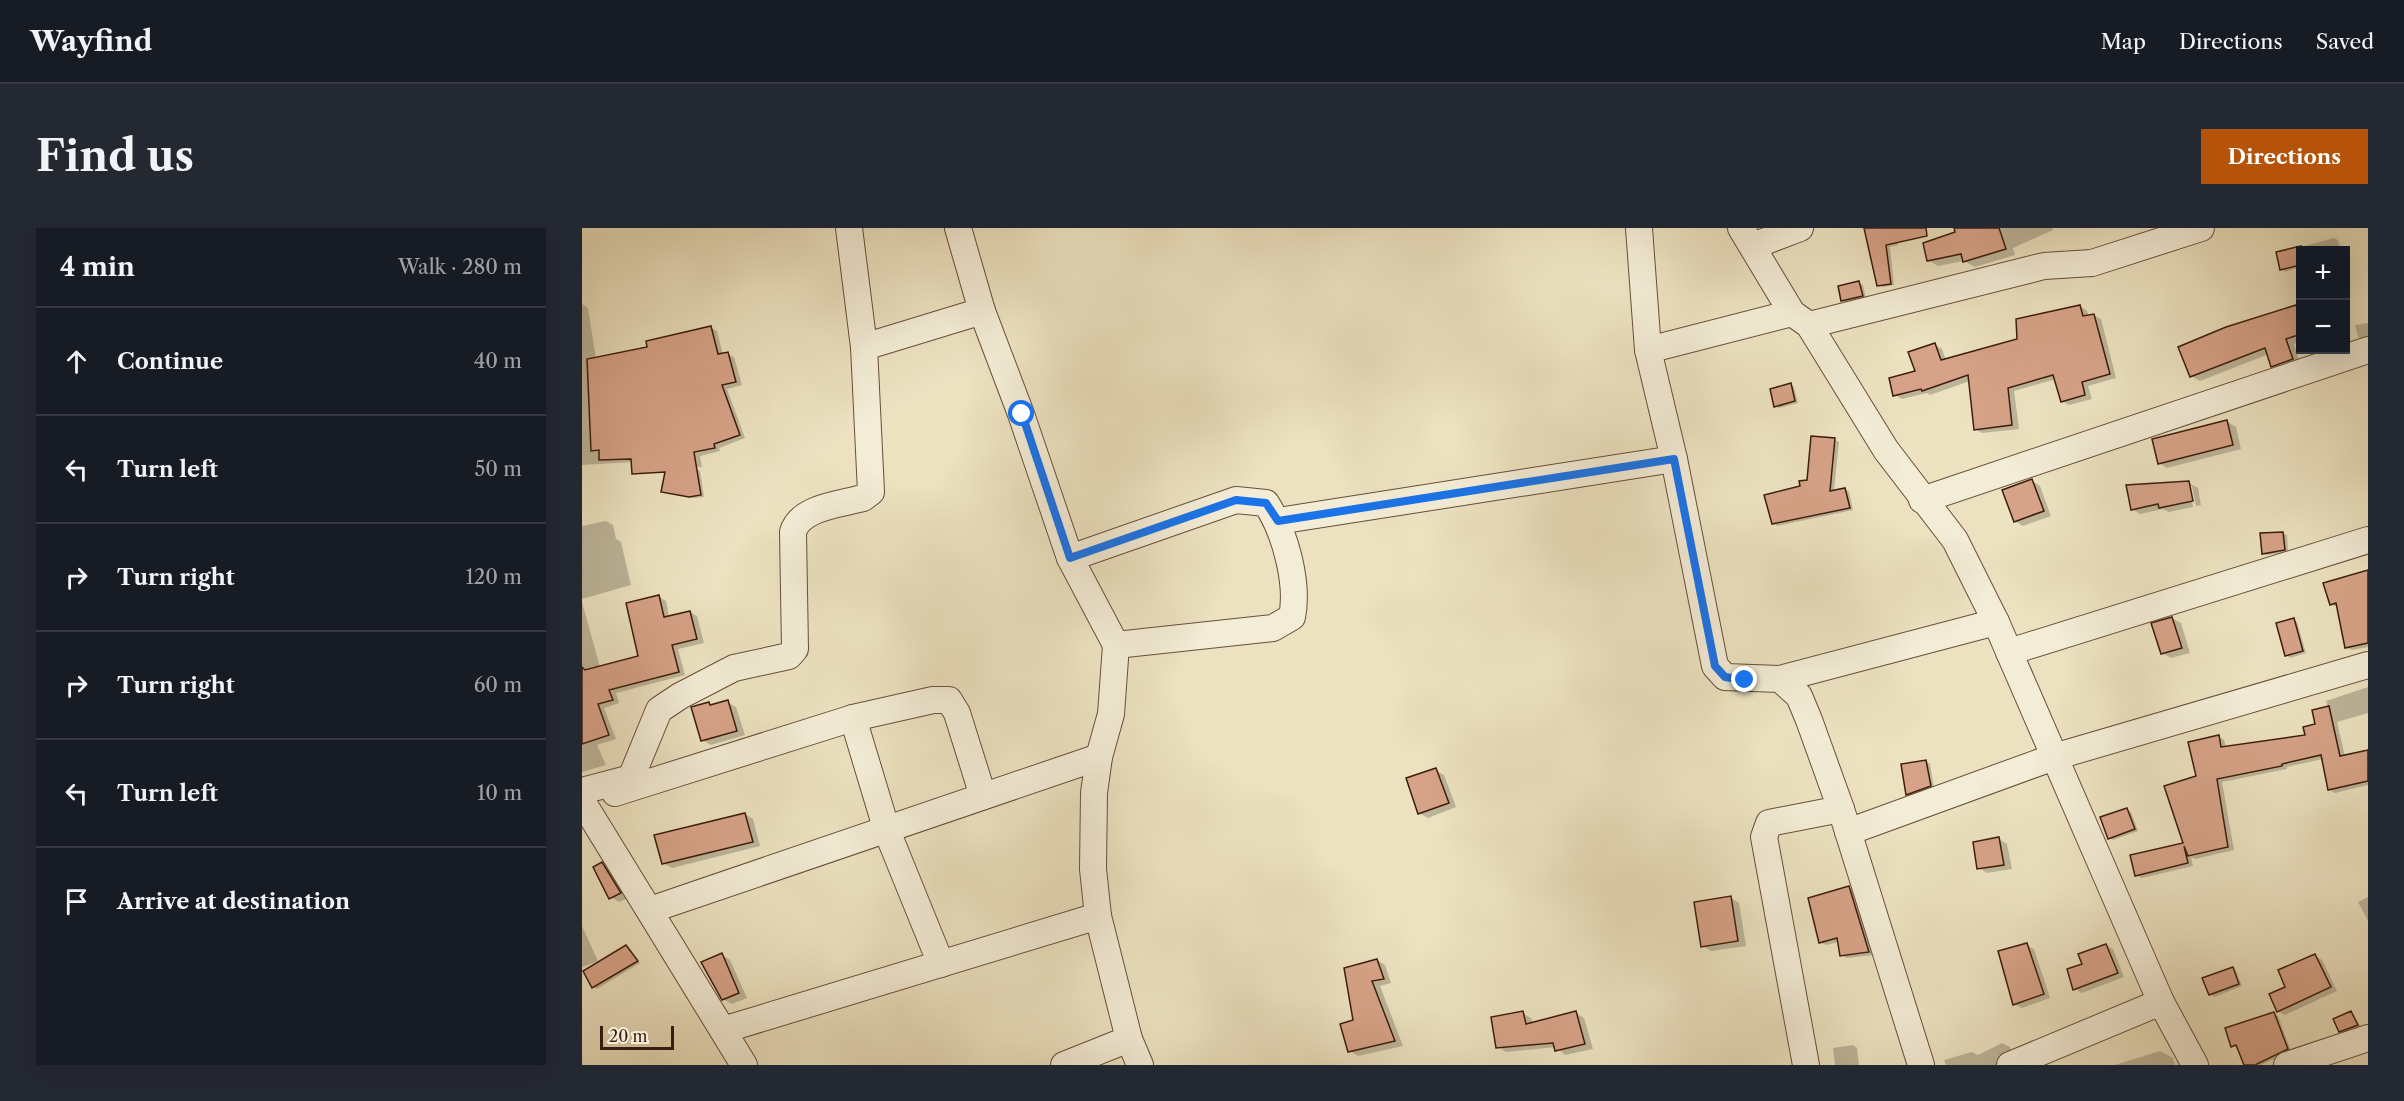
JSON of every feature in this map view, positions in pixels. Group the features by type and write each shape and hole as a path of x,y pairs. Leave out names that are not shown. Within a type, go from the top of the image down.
{"street":[{"path":"582,798 630,777 659,710 680,696 734,668 789,656 795,649 793,532 796,522 806,514 863,498 871,492 864,347 849,228"},
{"path":"958,228 982,311 1022,414 1070,558 1116,645 1112,714 1099,757 1094,793 1093,869 1098,916 1129,1039 1140,1065"},
{"path":"1640,228 1648,350 1674,459 1715,666 1725,677 1780,679 1996,622"},
{"path":"1800,228 1747,237 1886,450 1922,500 1955,540 1996,622 2161,1002 2195,1065"},
{"path":"1648,350 2044,266 2092,262 2201,228"},
{"path":"864,347 982,311"},
{"path":"1922,500 2368,350"},
{"path":"1278,521 1674,459"},
{"path":"1070,558 1236,500 1266,503 1278,521 1296,596 1292,617 1273,628 1116,645"},
{"path":"2009,652 2368,540"},
{"path":"1806,1065 1764,837 1769,823 1844,820 2368,664"},
{"path":"1780,679 1799,696 1844,820 1921,1065"},
{"path":"582,798 853,718 933,700 949,700 957,713 983,796"},
{"path":"853,718 886,831 941,964"},
{"path":"650,910 1099,757"},
{"path":"582,798 744,1065"},
{"path":"723,1030 1098,916"},
{"path":"2010,1065 2161,1002"},
{"path":"2287,1065 2368,1038"},
{"path":"1064,1065 1129,1039"}],"building":[{"path":"1864,228 1926,228 1927,236 1886,245 1891,284 1877,286"},
{"path":"1954,228 1999,228 2006,249 1963,262 1961,254 1927,261 1923,243 1955,232"},
{"path":"2296,247 2296,266 2280,270 2276,252"},
{"path":"1859,281 1863,296 1841,301 1838,286"},
{"path":"2080,305 2083,316 2094,314 2110,374 2082,382 2085,395 2061,402 2053,375 2008,388 2012,425 1974,430 1968,375 1922,391 1921,389 1893,396 1889,378 1915,371 1908,352 1935,343 1941,360 2017,339 2016,319"},
{"path":"2296,305 2296,336 2286,339 2293,359 2271,367 2265,348 2190,377 2178,347 2226,327"},
{"path":"711,326 718,354 728,352 736,382 722,385 740,435 714,444 715,448 694,452 701,495 689,497 661,492 665,472 632,474 631,459 599,460 599,450 591,451 587,359 647,347 646,341"},
{"path":"1791,383 1795,401 1774,407 1770,389"},
{"path":"2227,420 2233,445 2158,464 2152,439"},
{"path":"1811,436 1835,438 1830,491 1845,488 1850,508 1772,524 1764,495 1800,486 1799,481 1807,480"},
{"path":"2032,479 2044,511 2014,522 2002,490"},
{"path":"2189,481 2193,501 2159,508 2158,504 2131,510 2126,485"},
{"path":"2283,532 2285,550 2262,554 2260,533"},
{"path":"2368,570 2368,643 2345,648 2336,603 2330,605 2323,583"},
{"path":"659,595 664,617 690,611 697,639 672,645 679,672 609,690 613,700 598,704 609,735 582,744 582,667 585,670 638,656 626,603"},
{"path":"2172,617 2182,648 2161,654 2151,623"},
{"path":"2294,618 2303,651 2285,656 2276,623"},
{"path":"728,700 737,731 701,741 691,707"},
{"path":"2329,706 2340,756 2368,750 2368,781 2328,790 2321,755 2282,764 2282,766 2217,779 2228,847 2188,856 2184,846 2188,863 2135,876 2130,855 2183,843 2164,786 2196,776 2188,742 2219,735 2221,747 2305,735 2303,727 2315,724 2312,710"},
{"path":"1926,760 1931,786 1906,795 1901,764"},
{"path":"1436,768 1449,803 1418,814 1406,778"},
{"path":"2127,808 2135,829 2108,839 2100,817"},
{"path":"745,813 753,842 662,864 654,835"},
{"path":"1999,837 2004,865 1977,869 1973,842"},
{"path":"602,862 621,893 609,899 593,867"},
{"path":"1849,886 1869,952 1840,956 1837,938 1819,943 1808,898"},
{"path":"1731,896 1738,941 1701,947 1694,902"},
{"path":"2027,943 2044,994 2013,1005 1998,951"},
{"path":"2106,944 2118,973 2073,990 2067,969 2082,964 2078,954"},
{"path":"626,945 638,961 592,988 583,971"},
{"path":"722,953 739,993 722,1000 701,962"},
{"path":"2315,954 2331,987 2277,1012 2269,994 2285,987 2278,970"},
{"path":"1377,959 1384,979 1372,981 1395,1041 1348,1052 1340,1024 1353,1020 1344,968"},
{"path":"2233,967 2239,984 2209,995 2202,978"},
{"path":"1523,1011 1526,1024 1576,1011 1585,1044 1555,1051 1553,1043 1496,1048 1491,1017"},
{"path":"2351,1011 2358,1025 2339,1032 2333,1019"},
{"path":"2274,1012 2288,1049 2255,1065 2244,1065 2236,1045 2231,1047 2225,1028"}],"route":[{"path":"1022,414 1070,558 1236,500 1266,503 1278,521 1674,459 1715,666 1725,677 1745,680"}]}
